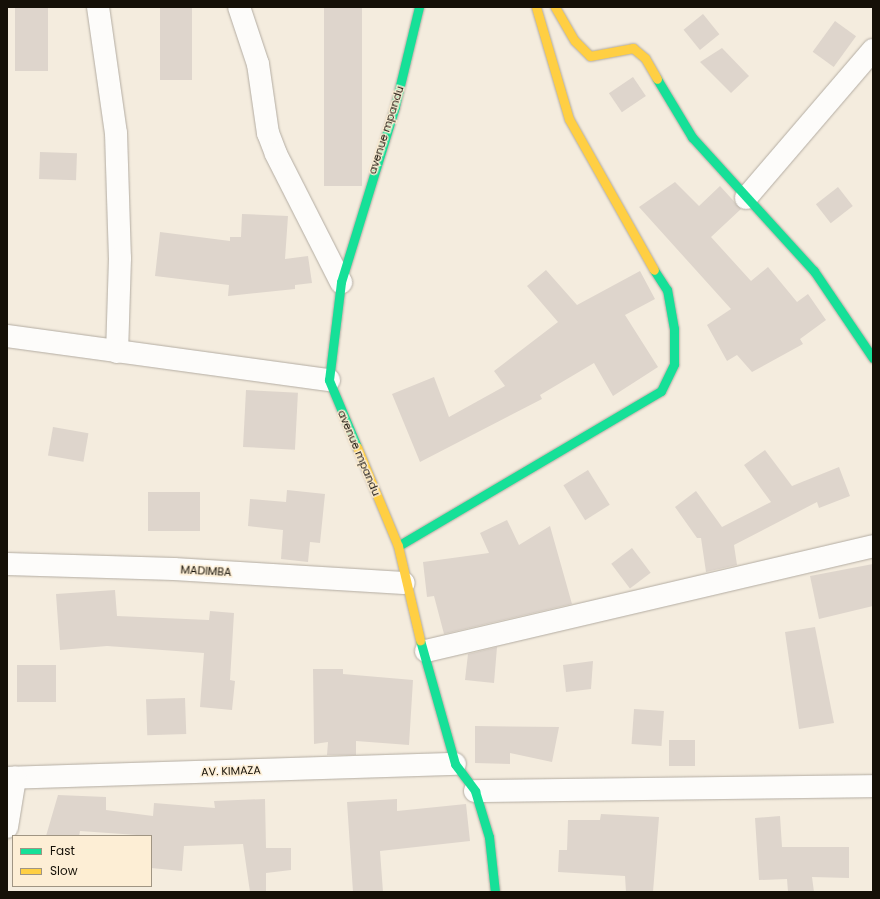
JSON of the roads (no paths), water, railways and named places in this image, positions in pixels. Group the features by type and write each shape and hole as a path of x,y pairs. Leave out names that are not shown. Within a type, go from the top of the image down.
{"street":[{"path":"98,7 116,133 120,258 117,352"},
{"path":"239,7 258,64 268,133 276,154 341,282"},
{"name":"avenue mpandu","path":"419,7 395,106 341,282 329,380 398,546 404,583 426,651 455,764 475,792 489,837 495,892"},
{"path":"398,546 661,391 674,364 674,329 667,290 569,119 536,7"},
{"path":"555,7 575,41 590,56 633,48 645,58 692,137 814,271 873,358"},
{"path":"746,198 873,50"},
{"path":"7,336 329,380"},
{"path":"426,651 873,546"},
{"name":"MADIMBA","path":"7,564 174,569 404,583"},
{"name":"AV. KIMAZA","path":"11,778 455,764"},
{"path":"7,827 11,778"},
{"path":"475,792 873,786"}]}
